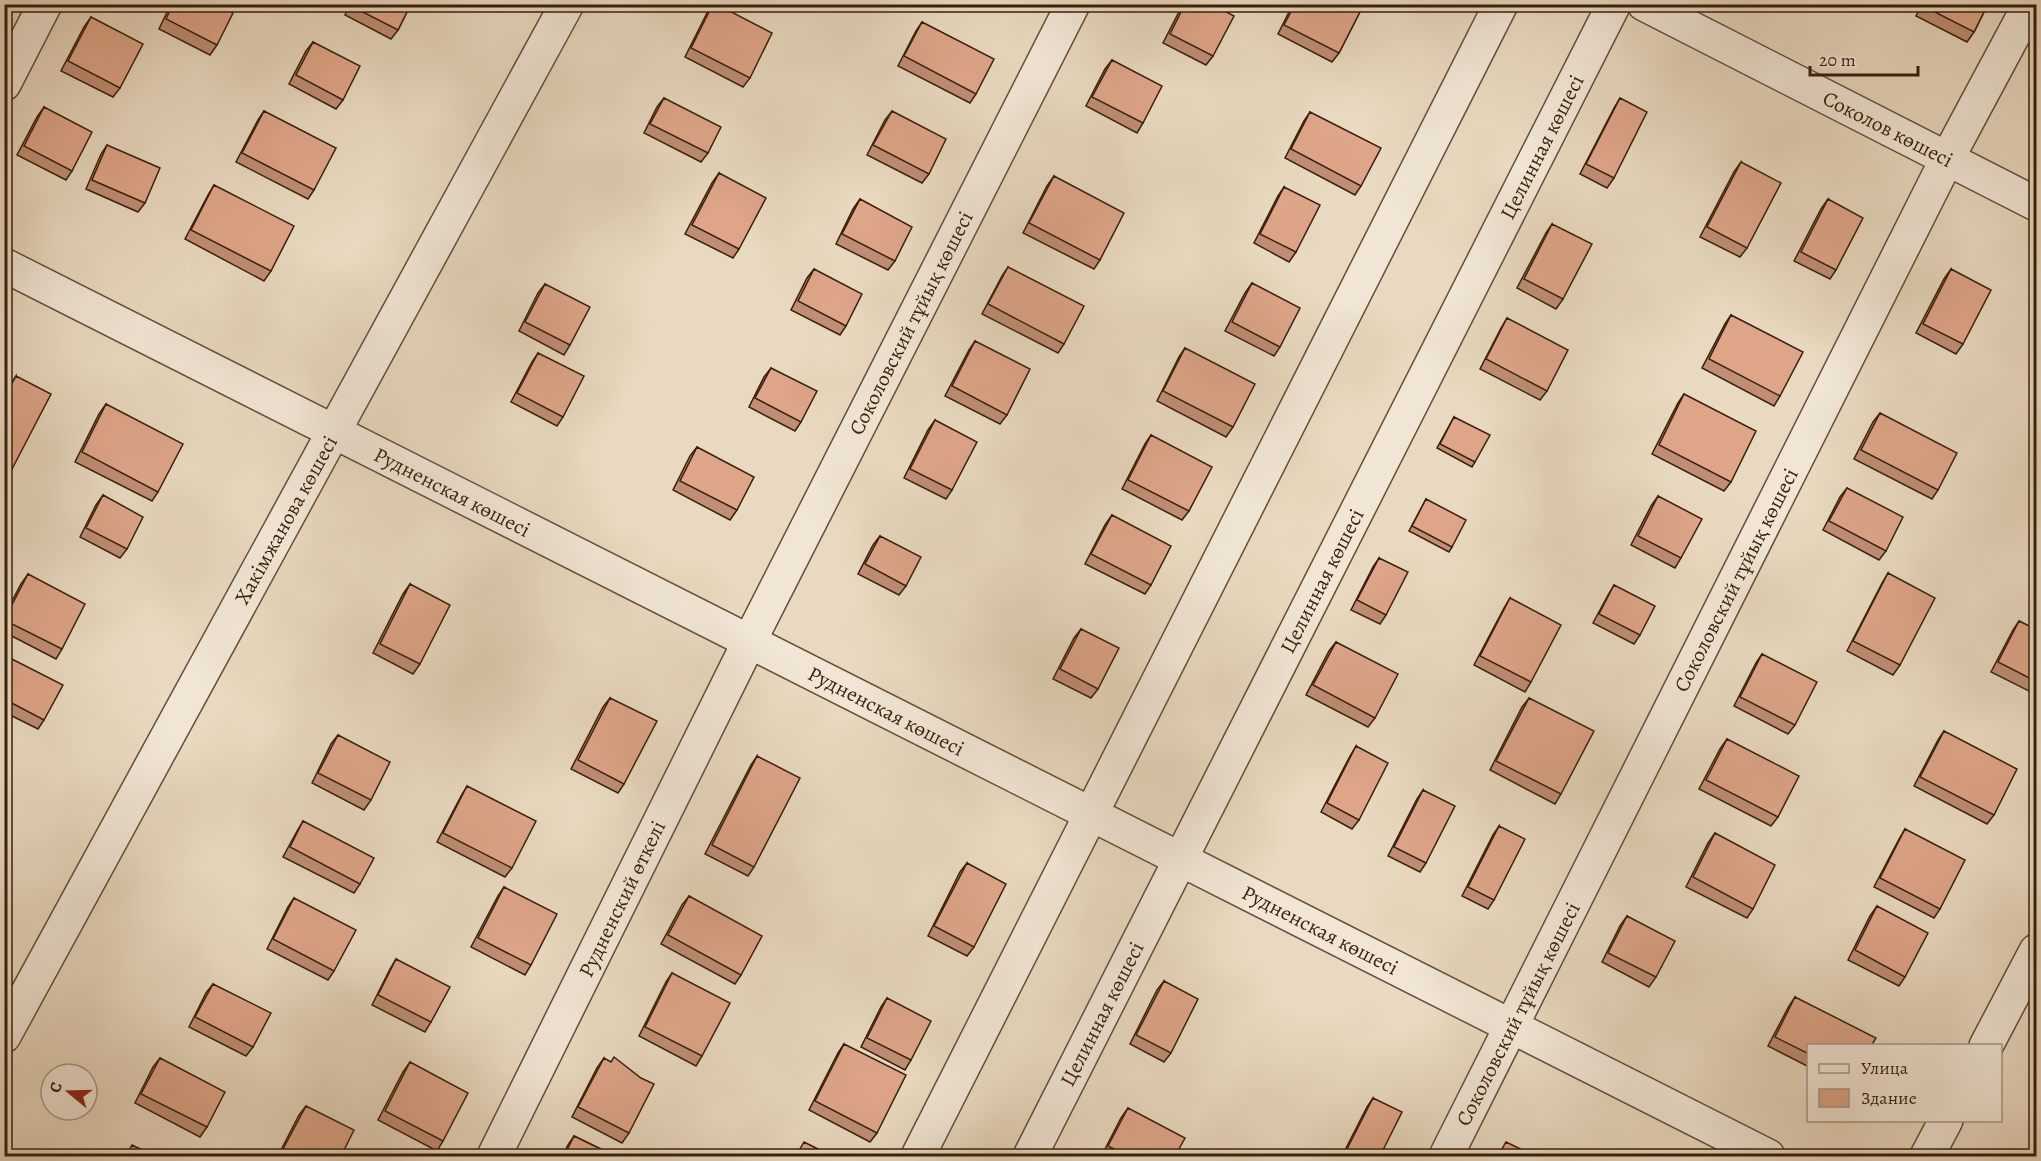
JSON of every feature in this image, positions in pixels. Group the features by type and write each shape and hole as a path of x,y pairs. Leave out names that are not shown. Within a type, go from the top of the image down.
{"street":[{"path":"4,84 45,4"},
{"name":"Хакімжанова көшесі","path":"4,1035 567,4"},
{"name":"Соколовский тұйық көшесі","path":"749,642 1073,4"},
{"path":"918,1156 1501,4"},
{"name":"Целинная көшесі","path":"1030,1156 1614,4"},
{"name":"Соколов көшесі","path":"1644,4 2037,204"},
{"name":"Соколовский тұйық көшесі","path":"1446,1156 1947,159 2030,4"},
{"name":"Рудненская көшесі","path":"4,265 1768,1156"},
{"name":"Рудненский өткелі","path":"494,1156 749,642"},
{"path":"1987,1044 2037,951"},
{"path":"1927,1156 1945,1122"}],"building":[{"path":"173,4 217,4 233,13 217,45 166,19"},
{"path":"352,4 411,4 398,30 351,6"},
{"path":"713,4 772,33 750,78 691,48"},
{"path":"1185,4 1212,4 1234,16 1213,56 1170,34"},
{"path":"1295,4 1364,4 1339,53 1284,25"},
{"path":"1924,4 1988,4 1974,32 1923,6"},
{"path":"91,17 143,44 120,88 68,61"},
{"path":"922,22 994,59 976,94 904,56"},
{"path":"313,42 360,66 343,100 296,75"},
{"path":"1112,60 1162,86 1143,123 1092,97"},
{"path":"664,98 721,127 708,153 650,124"},
{"path":"1620,98 1647,112 1614,178 1586,164"},
{"path":"44,107 92,132 72,171 24,146"},
{"path":"264,111 336,148 314,190 242,153"},
{"path":"892,111 946,139 929,174 873,145"},
{"path":"1310,112 1381,148 1361,186 1291,149"},
{"path":"107,145 160,168 145,203 92,180"},
{"path":"1741,162 1781,183 1747,248 1707,227"},
{"path":"719,173 766,198 739,249 692,225"},
{"path":"1054,176 1124,213 1100,260 1029,223"},
{"path":"214,185 294,226 271,271 191,230"},
{"path":"1284,187 1320,205 1296,252 1260,234"},
{"path":"860,199 912,227 895,261 842,234"},
{"path":"1828,199 1863,218 1836,270 1801,252"},
{"path":"1552,224 1592,244 1563,299 1524,279"},
{"path":"1008,267 1084,306 1064,344 988,304"},
{"path":"814,269 862,294 846,326 798,301"},
{"path":"1951,269 1991,290 1963,344 1923,324"},
{"path":"1252,283 1300,308 1280,347 1232,322"},
{"path":"545,284 590,307 570,345 525,322"},
{"path":"1731,315 1803,352 1780,396 1709,359"},
{"path":"1507,318 1568,350 1547,391 1486,359"},
{"path":"975,341 1030,369 1007,415 952,386"},
{"path":"1185,348 1255,384 1233,427 1163,391"},
{"path":"538,353 584,376 563,417 517,393"},
{"path":"771,368 817,391 801,422 755,398"},
{"path":"16,376 51,394 12,469 4,465 4,398"},
{"path":"1684,394 1756,431 1731,482 1659,445"},
{"path":"106,404 183,444 158,492 82,452"},
{"path":"1880,413 1957,453 1938,490 1861,450"},
{"path":"1454,417 1490,435 1475,462 1440,444"},
{"path":"935,420 977,442 952,490 910,469"},
{"path":"1151,435 1212,467 1189,511 1128,480"},
{"path":"697,447 754,477 737,510 680,481"},
{"path":"1847,488 1903,517 1886,551 1829,521"},
{"path":"103,495 143,517 127,549 86,528"},
{"path":"1658,496 1702,519 1681,558 1638,536"},
{"path":"1426,499 1466,520 1452,547 1412,526"},
{"path":"1112,515 1171,546 1151,585 1091,554"},
{"path":"880,536 921,557 906,586 865,564"},
{"path":"1379,558 1408,572 1386,615 1357,600"},
{"path":"1888,573 1935,598 1900,665 1853,641"},
{"path":"28,574 85,604 62,649 4,620"},
{"path":"410,584 450,605 420,664 380,644"},
{"path":"1614,585 1655,606 1640,635 1599,614"},
{"path":"1510,598 1561,625 1531,682 1480,656"},
{"path":"2019,621 2037,630 2037,682 1998,662"},
{"path":"1081,629 1119,648 1098,689 1060,669"},
{"path":"1336,642 1398,674 1375,718 1313,685"},
{"path":"1762,654 1817,682 1795,725 1740,697"},
{"path":"4,655 63,685 44,720 4,699"},
{"path":"610,698 657,721 624,784 578,760"},
{"path":"1529,698 1594,731 1561,794 1496,761"},
{"path":"1944,731 2017,769 1994,815 1920,777"},
{"path":"338,735 390,762 371,800 318,773"},
{"path":"1727,739 1799,776 1778,817 1706,780"},
{"path":"1356,746 1388,763 1359,820 1327,803"},
{"path":"757,756 800,778 754,867 712,845"},
{"path":"467,786 536,821 512,868 443,833"},
{"path":"1423,790 1455,806 1426,863 1394,847"},
{"path":"303,821 374,858 360,884 290,847"},
{"path":"1499,826 1525,839 1494,900 1468,887"},
{"path":"1905,829 1965,860 1940,909 1880,878"},
{"path":"1715,833 1775,865 1753,909 1693,877"},
{"path":"967,863 1006,884 974,947 934,926"},
{"path":"504,887 557,914 531,965 478,938"},
{"path":"689,896 762,936 741,975 668,935"},
{"path":"294,898 356,930 334,971 273,939"},
{"path":"1877,906 1928,933 1905,977 1855,950"},
{"path":"1627,916 1675,941 1656,977 1608,953"},
{"path":"396,959 450,987 431,1022 378,995"},
{"path":"672,973 730,1003 702,1056 645,1027"},
{"path":"1164,981 1198,999 1171,1053 1136,1035"},
{"path":"213,984 271,1013 253,1047 195,1017"},
{"path":"1795,997 1876,1038 1872,1044 1807,1044 1807,1053 1775,1037"},
{"path":"887,998 931,1021 911,1060 867,1038"},
{"path":"844,1044 906,1075 877,1133 815,1101"},
{"path":"614,1057 641,1078 654,1084 629,1133 578,1107 604,1058 611,1062"},
{"path":"160,1058 225,1092 207,1127 141,1094"},
{"path":"410,1062 468,1093 443,1141 385,1111"},
{"path":"1373,1098 1402,1112 1380,1156 1356,1156 1346,1151"},
{"path":"306,1106 354,1130 341,1156 297,1156 283,1149"},
{"path":"1128,1108 1185,1138 1175,1156 1128,1156 1108,1146"},
{"path":"574,1136 615,1156 564,1156"},
{"path":"804,1142 832,1156 796,1156"},
{"path":"1506,1142 1535,1156 1498,1156"},
{"path":"132,1145 155,1156 126,1156"}]}
